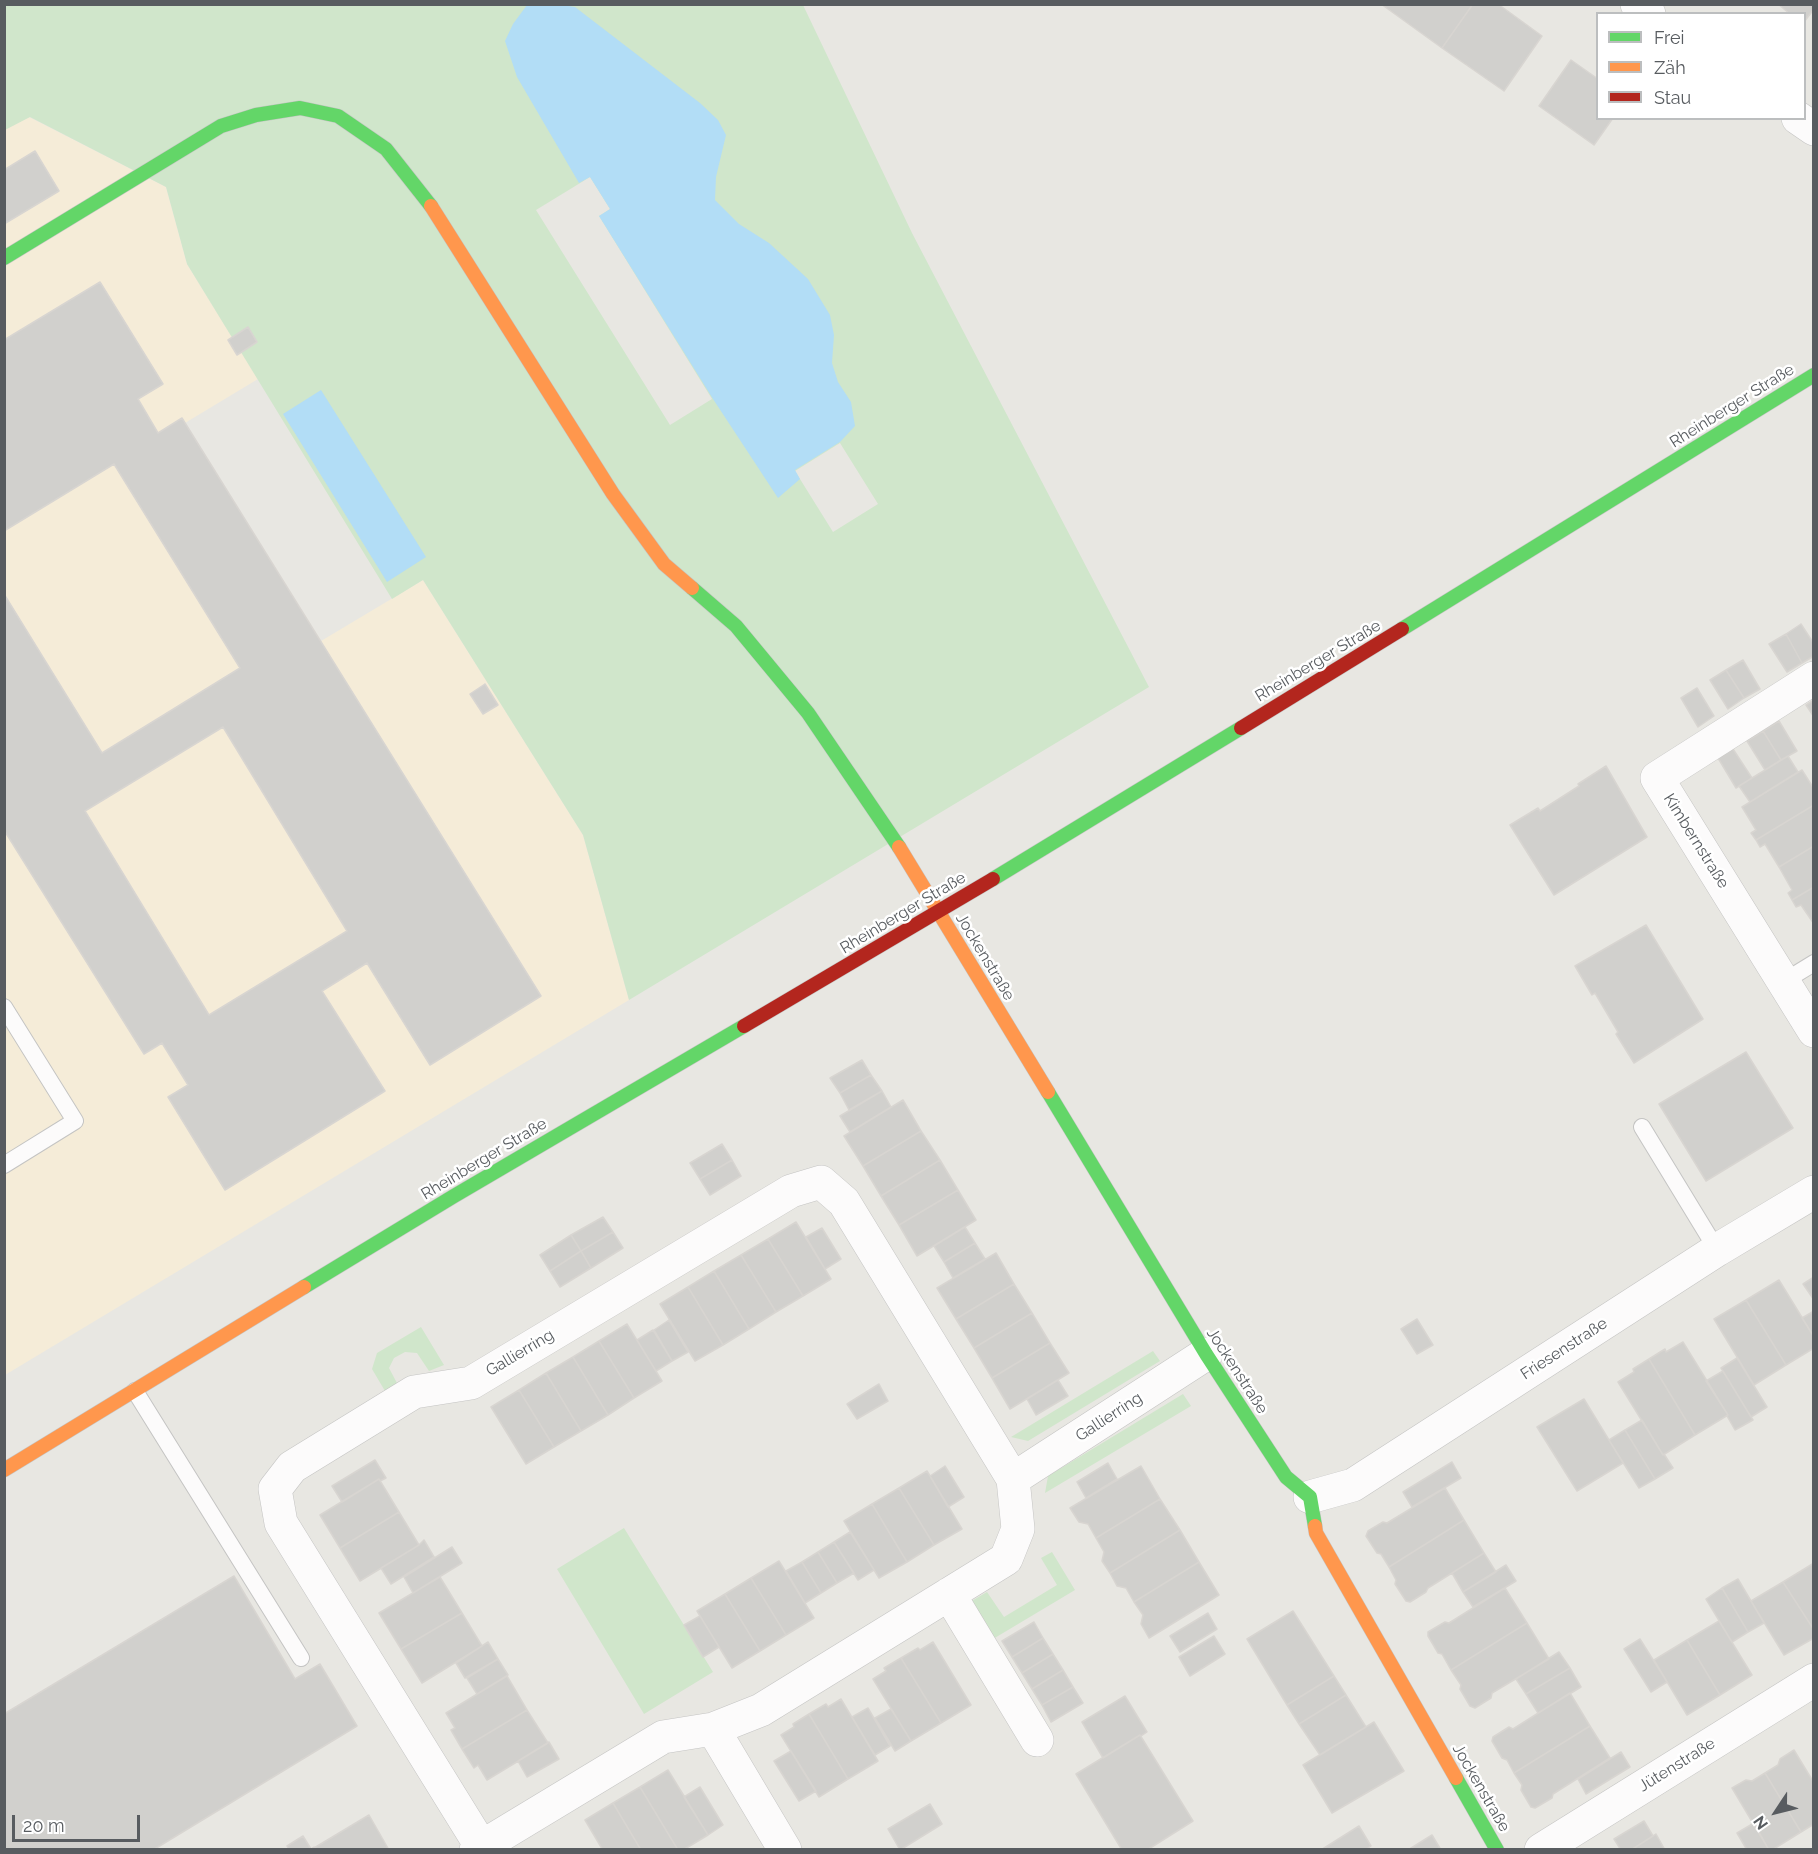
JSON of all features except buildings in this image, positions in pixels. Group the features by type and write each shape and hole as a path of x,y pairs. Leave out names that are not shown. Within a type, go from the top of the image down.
{"street":[{"name":"Jockenstraße","path":"4,258 192,142 221,126 256,115 300,108 338,116 386,149 427,200 613,494 664,564 736,626 808,713 911,865 1206,1354 1286,1477 1310,1497 1316,1533 1497,1850"},
{"path":"1801,120 1814,129"},
{"name":"Rheinberger Straße","path":"4,1470 454,1196 939,912 1814,375"},
{"name":"Kimbernstraße","path":"1814,678 1657,778 1814,1031"},
{"name":"Gallierring","path":"821,1182 844,1202 1013,1479 1018,1528 1006,1560 949,1594 761,1710 713,1729 663,1737 479,1848 281,1523 274,1490 292,1467 414,1392 471,1383 791,1191 821,1182"},
{"name":"Friesenstraße","path":"1310,1497 1353,1485 1717,1250 1814,1192"},
{"name":"Gallierring","path":"1013,1479 1206,1354"},
{"path":"949,1594 1037,1740"},
{"name":"Jütenstraße","path":"1541,1850 1814,1680"},
{"path":"713,1729 785,1850"}],"lane":[{"path":"1783,982 1814,963"},
{"path":"4,1007 75,1121 4,1166"},
{"path":"1642,1127 1717,1250"},
{"path":"135,1391 302,1658"}],"shaded area":[{"path":"29,117 166,187 187,264 258,379 185,423 321,641 423,580 583,835 629,1000 5,1375 4,130"}],"green space":[{"path":"5,5 803,5 912,233 1149,687 629,1000 583,835 423,580 392,599 187,264 166,187 30,117 5,130","holes":["590,177 610,209 599,216 712,399 670,425 536,210","840,443 878,504 833,532 795,471"]},
{"path":"421,1327 444,1365 429,1371 417,1353 405,1352 394,1358 389,1368 398,1385 385,1391 372,1369 377,1353"},
{"path":"1153,1351 1160,1361 1028,1441 1011,1437"},
{"path":"1183,1394 1191,1406 1045,1493 1048,1476"},
{"path":"624,1528 713,1672 644,1714 557,1569"},
{"path":"1052,1552 1075,1590 993,1639 970,1602 987,1592 1004,1617 1057,1585 1041,1558"}],"water":[{"path":"527,5 575,7 700,103 718,120 726,135 716,177 715,200 739,224 769,243 808,279 830,315 834,335 832,363 838,382 851,402 855,426 840,442 795,470 800,479 778,498 713,399 599,216 610,209 590,177 579,183 517,77 505,41 513,24"},
{"path":"321,390 426,557 387,582 283,414"}],"traffic: fast":[{"path":"4,258 221,126 256,115 300,108 338,116 386,149 431,206"},
{"path":"1402,629 1814,375"},
{"path":"692,588 736,626 808,713 899,847"},
{"path":"993,879 1241,728"},
{"path":"304,1287 744,1026"},
{"path":"1048,1092 1206,1354 1286,1477 1310,1497 1315,1526"},
{"path":"1456,1778 1497,1850"}],"traffic: slow":[{"path":"431,206 613,494 664,564 692,588"},
{"path":"899,847 1048,1092"},
{"path":"4,1470 304,1287"},
{"path":"1315,1526 1316,1533 1456,1778"}],"traffic: jam":[{"path":"1241,728 1402,629"},
{"path":"744,1026 993,879"}]}
